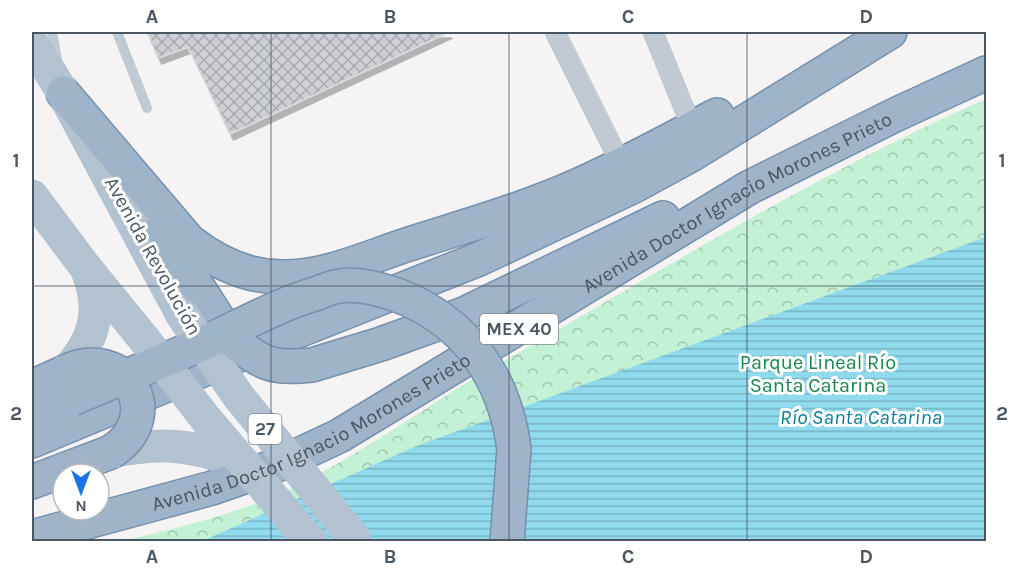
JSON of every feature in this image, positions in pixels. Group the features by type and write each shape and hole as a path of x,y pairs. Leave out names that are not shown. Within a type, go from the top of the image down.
{"highway":[{"path":"32,441 270,342 479,259 634,186 765,89 819,76 890,32"},
{"name":"Avenida Doctor Ignacio Morones Prieto","path":"32,537 212,488 275,466 339,436 750,188 897,114 987,73"},
{"path":"63,93 179,231 213,258 247,272 284,278 320,273 504,213 579,185 621,164 697,139"},
{"path":"141,186 169,242 231,339 252,356 268,364 287,367 312,365 381,344 464,314 667,216 750,188"},
{"path":"32,387 69,385 184,352 293,300 340,286 376,287 408,299 432,312 458,333 482,359 496,383 510,421 514,449 507,542"},
{"path":"32,416 69,385 83,365 102,364 114,369 124,376 137,398 136,424 131,435 122,445 111,452 32,482"}],"main road":[{"name":"Avenida Revolución","path":"32,43 63,93 182,315 239,397 356,540"},
{"name":"27","path":"32,196 206,419 311,542"},
{"path":"69,385 94,324 96,305 93,286 86,268"},
{"path":"111,452 166,445 194,448 221,455 247,466"}],"street":[{"path":"555,32 621,164"},
{"path":"653,32 697,139"}],"lane":[{"path":"52,32 63,93"},
{"path":"117,32 147,108"}],"green space":[{"name":"Río Santa Catarina","path":"986,99 986,541 119,542 229,513 292,488 341,462 458,388 730,230 857,161"}],"water":[{"name":"Río Santa Catarina","path":"986,237 986,541 200,542 414,447"}],"building":[{"path":"147,32 449,32 230,134 188,47 158,58"}],"park label":[{"name":"Parque Lineal Río Santa Catarina","path":"818,374"}]}
